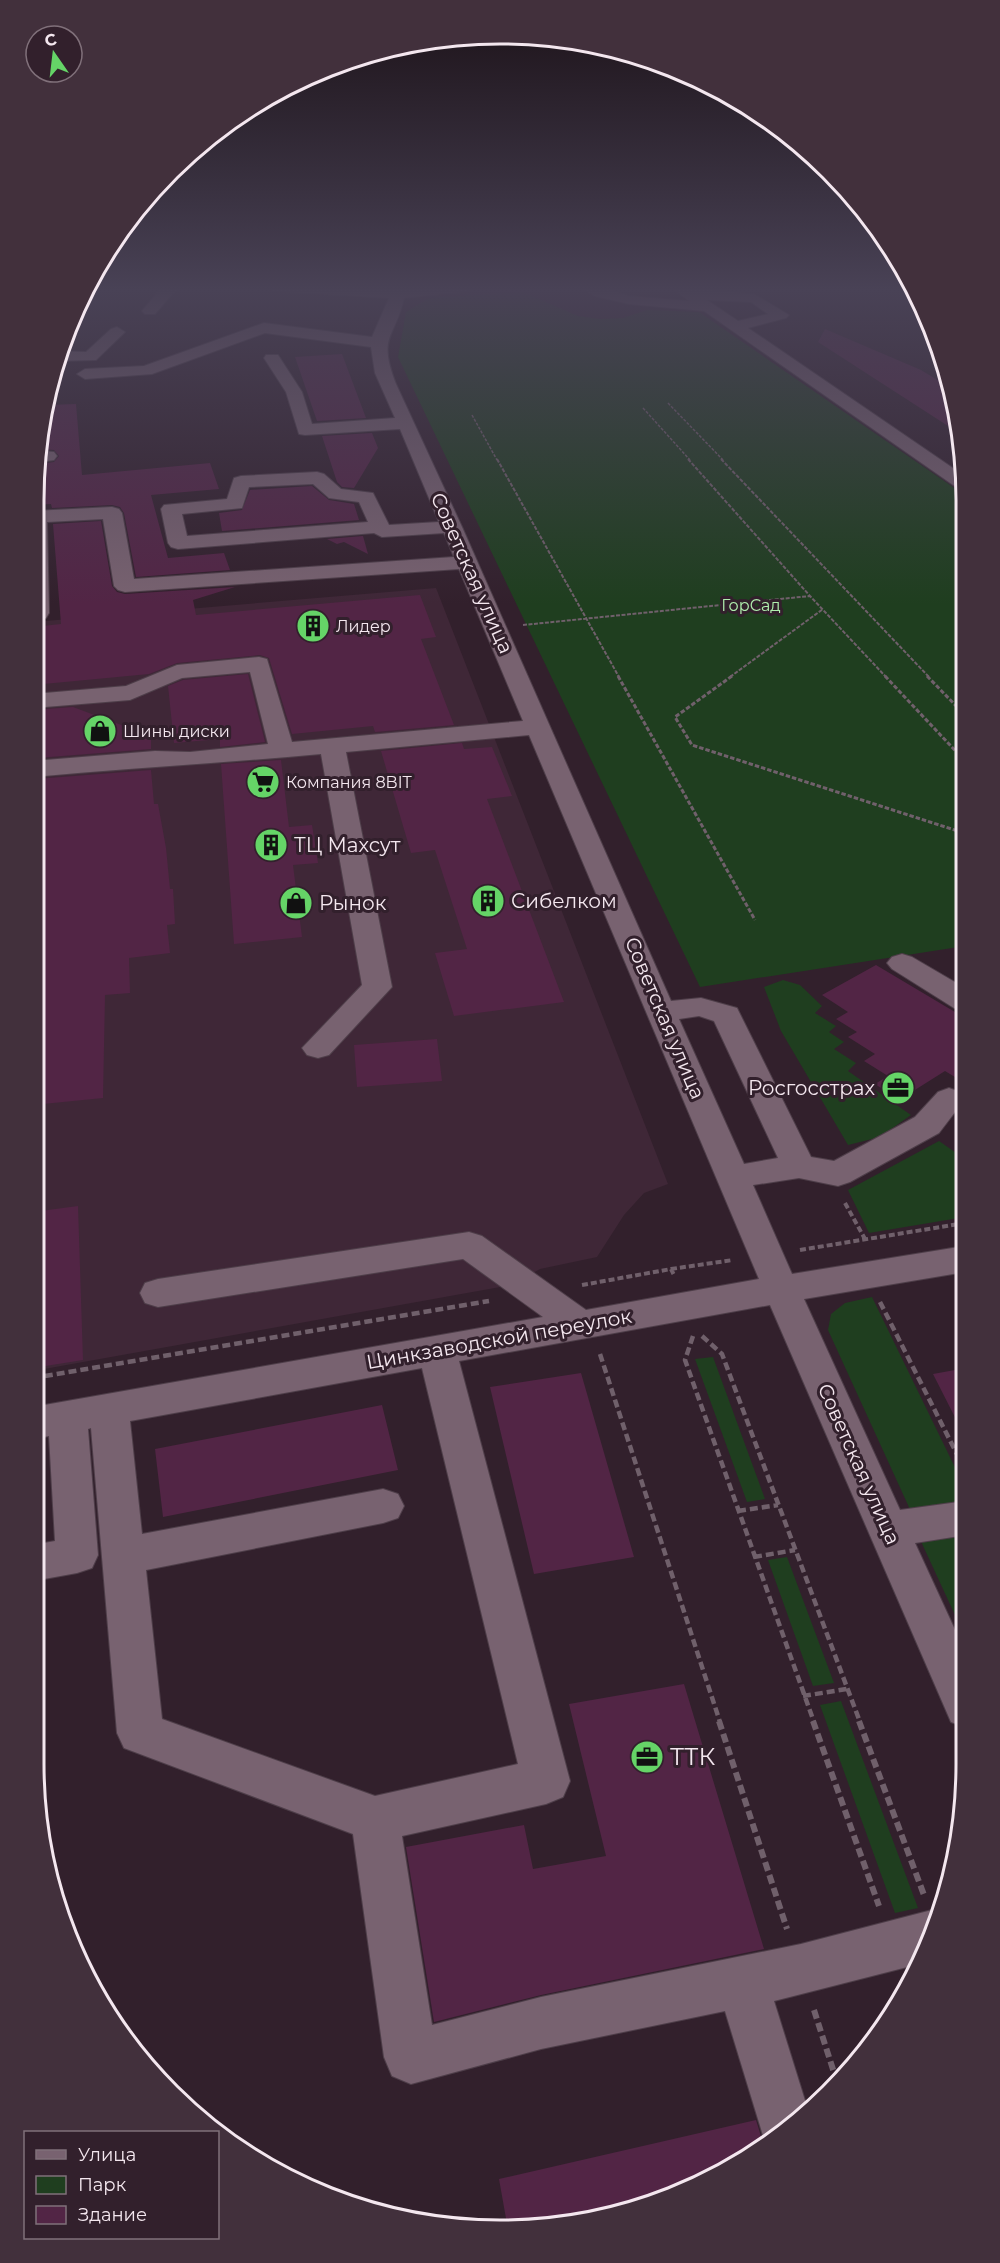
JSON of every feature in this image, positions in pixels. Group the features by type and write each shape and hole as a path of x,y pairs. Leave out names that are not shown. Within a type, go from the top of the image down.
{"street":[{"path":"294,393 311,450"},
{"name":"Советская улица","path":"392,393 663,1011 774,1272 956,1682"},
{"path":"831,393 956,478"},
{"path":"305,430 406,423"},
{"path":"380,527 178,543 171,509 235,504 241,482 317,478 336,494 366,497 382,531 452,527"},
{"path":"44,517 112,513 124,586 467,562"},
{"path":"44,700 130,693 176,663 259,664 282,750"},
{"path":"44,768 155,758 190,759 539,727"},
{"path":"318,1048 377,987 333,746"},
{"path":"902,963 956,996"},
{"path":"663,1011 701,1007 726,1015 799,1166"},
{"path":"734,1177 799,1166 838,1174 927,1125 949,1099"},
{"path":"158,1293 470,1245 537,1293 589,1336"},
{"name":"Цинкзаводской переулок","path":"70,1416 437,1350 589,1336 688,1322 774,1272 867,1275 956,1260"},
{"path":"70,1416 123,1556 140,1733 375,1819 546,1780 437,1350"},
{"path":"44,1561 77,1555 70,1416"},
{"path":"123,1556 383,1506"},
{"path":"888,1529 956,1519"},
{"path":"375,1819 411,2057 541,2023 801,1970 918,1929"},
{"path":"742,1982 784,2120"}],"path":[{"path":"668,403 956,706"},
{"path":"643,408 810,596 956,751"},
{"path":"472,415 755,920"},
{"path":"496,628 810,596"},
{"path":"823,609 675,717 692,745 956,830"},
{"path":"44,1376 671,1269 774,1272 956,1225"},
{"path":"671,1269 688,1322 685,1360 803,1696 918,1929"},
{"path":"867,1275 956,1452"},
{"path":"688,1322 722,1354 847,1689 918,1929"},
{"path":"589,1336 834,2074"},
{"path":"738,1512 778,1505"},
{"path":"754,1557 795,1550"},
{"path":"803,1696 847,1689"}],"shaded area":[{"name":"Рынок","path":"436,588 668,1184 644,1193 624,1215 597,1257 540,1269 512,1285 44,1369 44,621"}],"green space":[{"name":"ГорСад","path":"415,393 816,393 956,489 956,947 700,987"},
{"path":"783,980 800,985 822,1006 815,1013 836,1026 829,1032 844,1042 834,1049 856,1063 848,1071 911,1115 880,1137 848,1145 781,1031 764,987"},
{"path":"939,1141 956,1153 956,1218 869,1233 848,1190"},
{"path":"872,1297 956,1469 956,1510 913,1516 828,1330 831,1314 845,1303"},
{"path":"713,1357 765,1499 747,1502 695,1359"},
{"path":"956,1529 956,1617 918,1535"},
{"path":"787,1557 834,1683 813,1686 768,1560"},
{"path":"841,1701 918,1908 895,1913 820,1705"}],"building":[{"path":"307,393 356,393 366,418 317,421"},
{"path":"896,393 944,393 951,428"},
{"path":"76,404 82,475 210,463 219,489 151,495 168,558 224,553 230,570 136,577 124,513 120,507 112,505 52,508 51,504 44,504 45,463 54,462 59,456 54,450 46,449 53,405"},
{"path":"372,433 378,448 354,488 342,487 337,482 322,436"},
{"path":"312,486 329,500 354,504 359,520 222,531 219,513 242,510 250,490"},
{"path":"101,521 112,586 117,592 125,594 235,587 193,600 196,615 420,595 436,637 421,639 454,725 375,732 373,726 292,734 269,658 260,655 177,663 149,674 44,684 44,626 61,624 53,524"},
{"path":"363,536 368,554 344,542 337,544 327,539"},
{"path":"248,674 265,742 220,747 220,739 174,743 168,686 183,680"},
{"path":"73,707 151,736 151,749 44,757 44,709"},
{"name":"Сибелком","path":"462,743 464,749 492,747 512,796 487,799 564,1002 454,1016 435,953 467,949 435,850 411,853 381,751"},
{"name":"ТЦ Махсут","path":"281,760 289,827 312,825 318,863 293,865 302,937 234,944 221,764"},
{"path":"151,770 154,804 158,804 170,889 173,889 175,924 167,925 170,953 129,958 130,993 105,995 103,1098 44,1104 44,778"},
{"path":"876,965 956,1013 956,1078 945,1071 899,1100 875,1084 888,1076 864,1061 875,1054 848,1037 857,1032 836,1019 848,1012 822,995"},
{"path":"437,1039 442,1081 357,1087 354,1045"},
{"path":"78,1206 83,1360 44,1366 44,1211"},
{"path":"956,1370 956,1419 933,1374"},
{"path":"581,1373 634,1557 534,1574 490,1387"},
{"path":"382,1405 398,1470 163,1517 155,1449"},
{"path":"684,1684 764,1949 541,1995 434,2022 406,1847 524,1825 533,1869 606,1856 569,1704"},
{"path":"756,2120 761,2138 728,2158 675,2185 618,2204 560,2216 506,2220 499,2179"}],"place":[{"name":"Лидер","path":"313,626"},
{"name":"Шины диски","path":"100,731"},
{"name":"Компания 8BIT","path":"263,782"},
{"name":"ТЦ Махсут","path":"271,845"},
{"name":"Сибелком","path":"488,901"},
{"name":"Рынок","path":"296,903"},
{"name":"Росгосстрах","path":"898,1088"},
{"name":"ТТК","path":"647,1757"}]}
